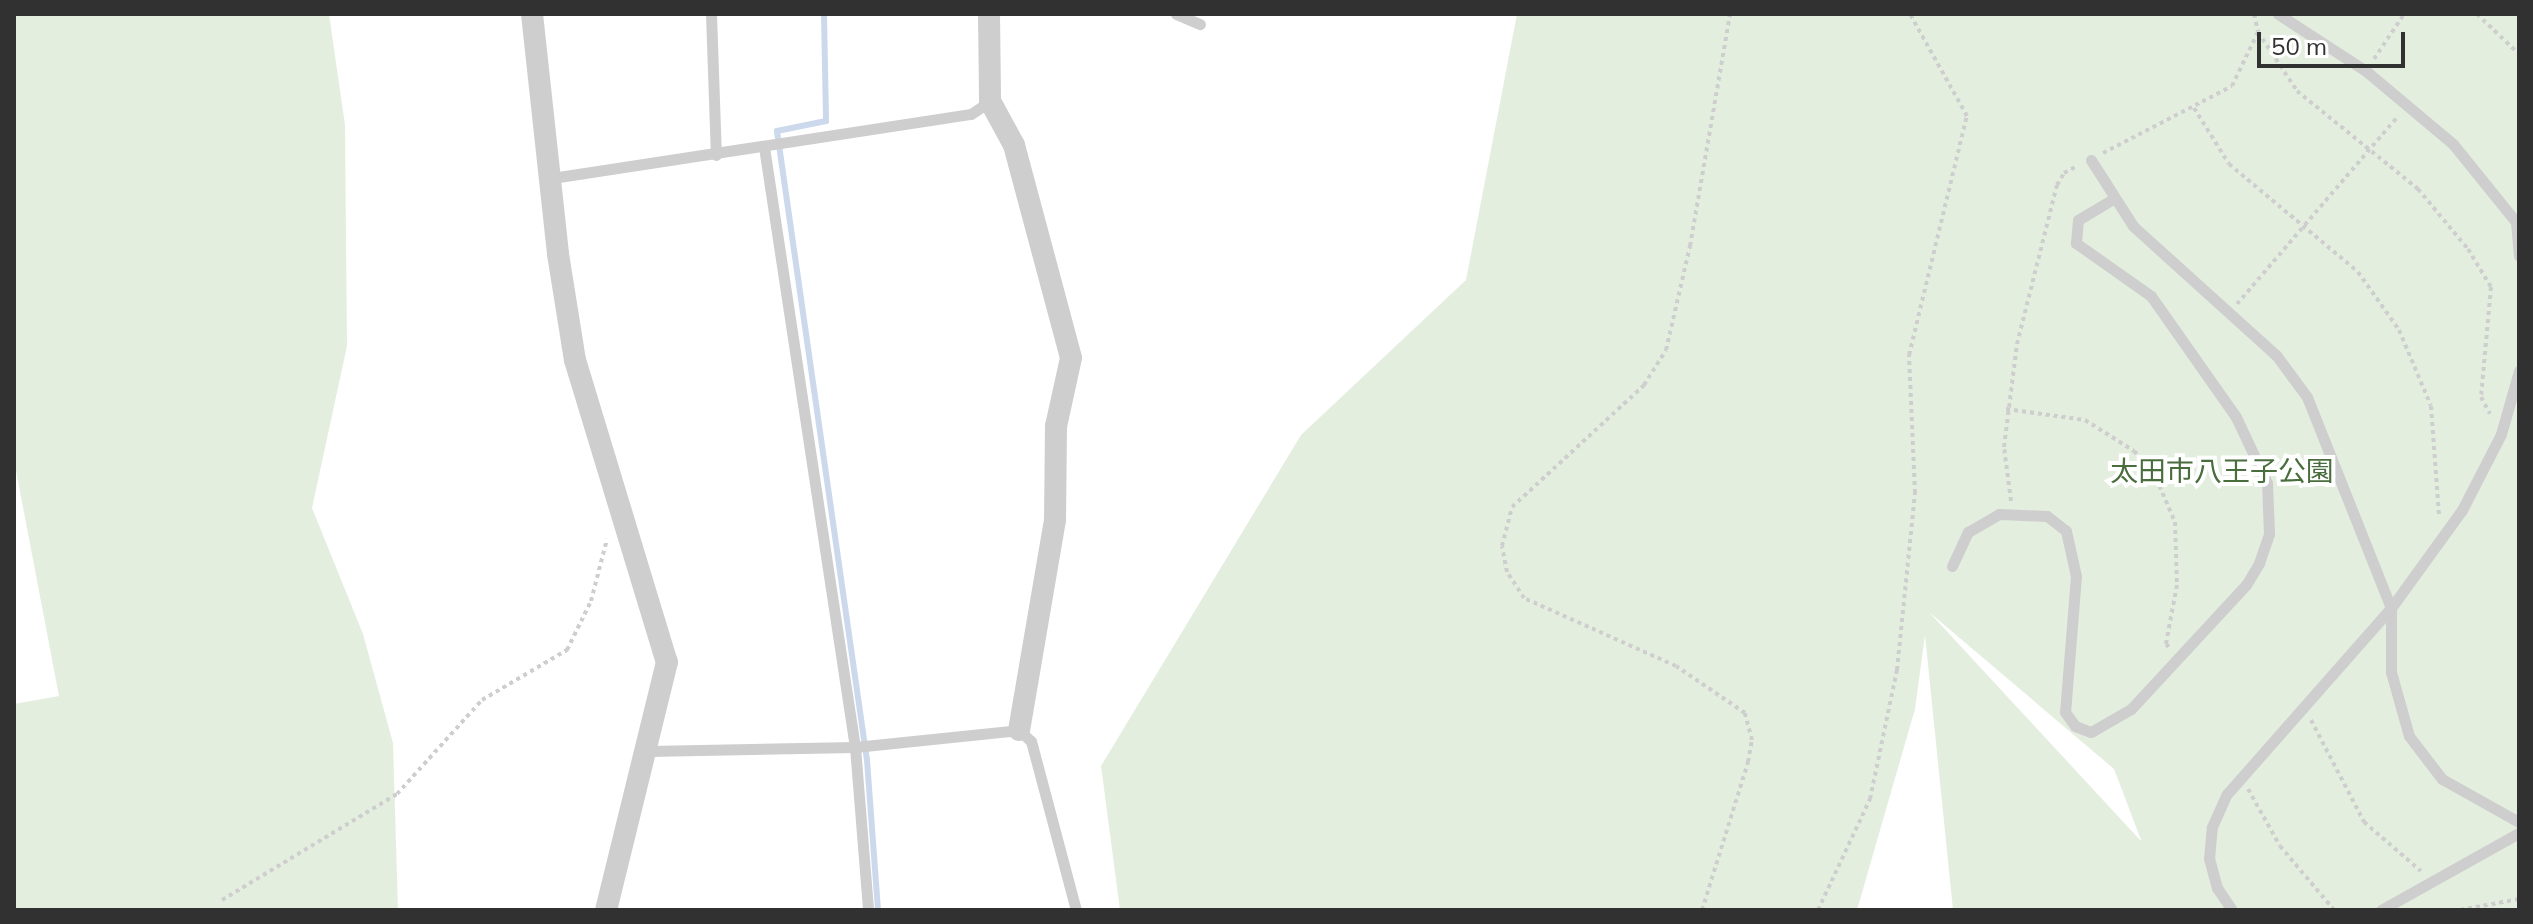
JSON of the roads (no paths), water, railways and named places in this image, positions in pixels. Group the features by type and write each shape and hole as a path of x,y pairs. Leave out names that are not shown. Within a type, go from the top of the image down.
{"street":[{"path":"532,14 558,254 575,360 667,662 649,751 606,910"},
{"path":"989,14 990,101 1014,145 1071,358 1056,426 1055,520 1019,730"}],"lane":[{"path":"711,14 716,155"},
{"path":"1176,14 1200,24"},
{"path":"2278,14 2366,71 2453,144 2518,221 2519,256"},
{"path":"552,178 971,114 990,101"},
{"path":"764,147 855,747 868,910"},
{"path":"2091,160 2113,199 2176,270 2276,355 2307,397 2391,608 2391,672 2409,736 2442,779 2519,822"},
{"path":"1952,566 1968,532 1999,514 2047,516 2066,531 2076,576 2065,712 2075,726 2091,732 2108,726 2131,709 2177,655 2246,585 2269,534 2271,508 2259,458 2200,361 2151,296 2076,243 2078,220 2113,199"},
{"path":"2232,910 2217,888 2209,859 2212,827 2227,794 2391,608 2462,510 2501,434 2519,371"},
{"path":"649,751 855,747 1019,730 1031,741 1076,910"},
{"path":"2381,910 2519,833"}],"waterway":[{"path":"824,14 826,121 777,131 867,760 878,910"}],"park label":[{"name":"太田市八王子公園","path":"2222,471"}]}
